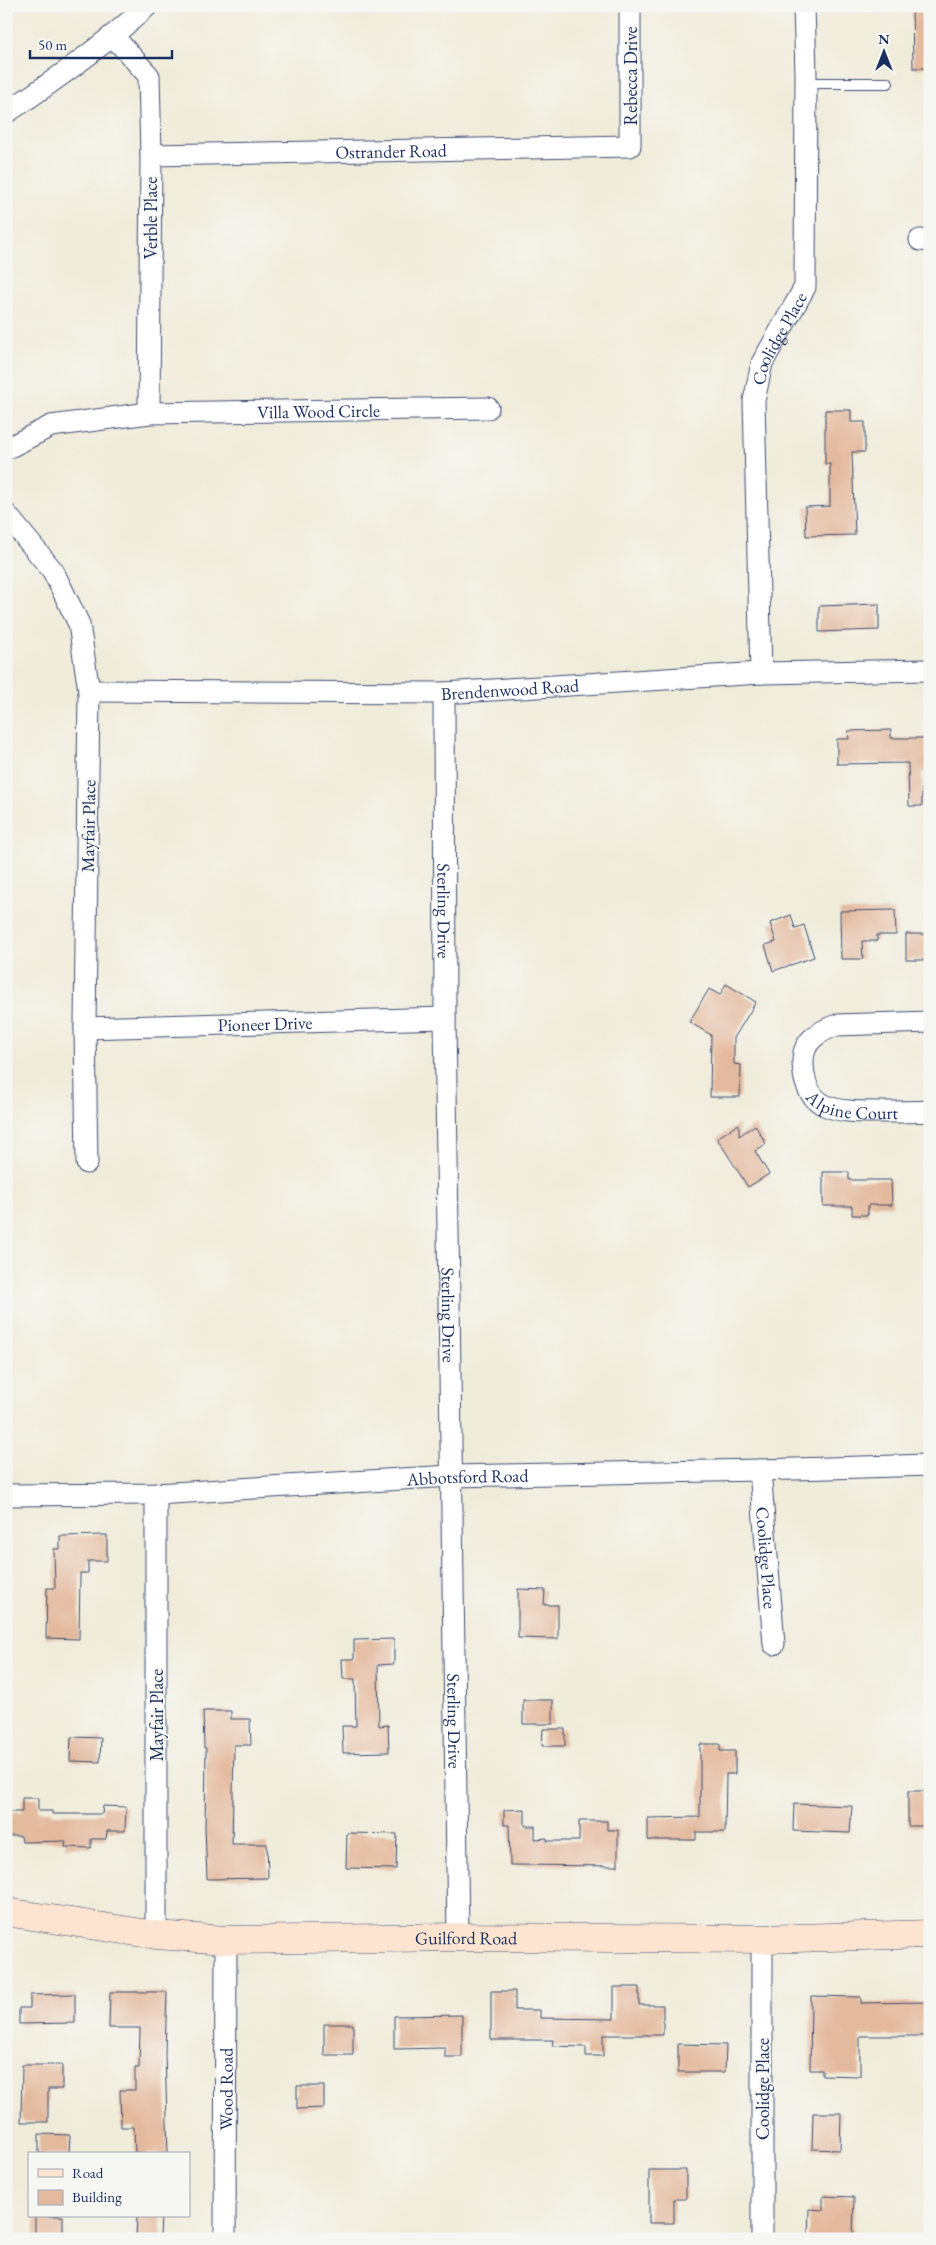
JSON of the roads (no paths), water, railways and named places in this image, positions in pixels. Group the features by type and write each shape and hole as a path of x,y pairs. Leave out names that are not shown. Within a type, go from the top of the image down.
{"street":[{"path":"6,113 56,81 114,36 147,6"},
{"name":"Rebecca Drive","path":"630,6 630,146"},
{"name":"Coolidge Place","path":"761,673 754,401 762,363 805,286 806,83 804,6"},
{"name":"Verble Place","path":"114,36 149,76 151,155 149,413"},
{"name":"Ostrander Road","path":"151,155 630,146"},
{"name":"Villa Wood Circle","path":"149,413 488,408"},
{"path":"6,449 51,426 149,413"},
{"name":"Mayfair Place","path":"6,514 53,571 80,624 89,691 85,1028 87,1163"},
{"name":"Brendenwood Road","path":"89,691 444,692 761,673 930,670"},
{"name":"Sterling Drive","path":"444,692 445,1018 458,1937"},
{"name":"Pioneer Drive","path":"85,1028 445,1018"},
{"name":"Alpine Court","path":"930,1022 837,1025 813,1037 806,1047 803,1059 805,1077 810,1092 827,1108 843,1112 930,1112"},
{"name":"Abbotsford Road","path":"6,1495 156,1494 451,1476 930,1465"},
{"name":"Coolidge Place","path":"760,1470 774,1644"},
{"name":"Mayfair Place","path":"156,1494 156,1935"},
{"name":"Guilford Road","path":"6,1912 156,1935 226,1940 458,1937 762,1939 930,1934"},
{"name":"Coolidge Place","path":"762,1939 762,2239"},
{"name":"Wood Road","path":"225,2239 226,1940"}],"lane":[{"path":"806,83 888,83"}]}
